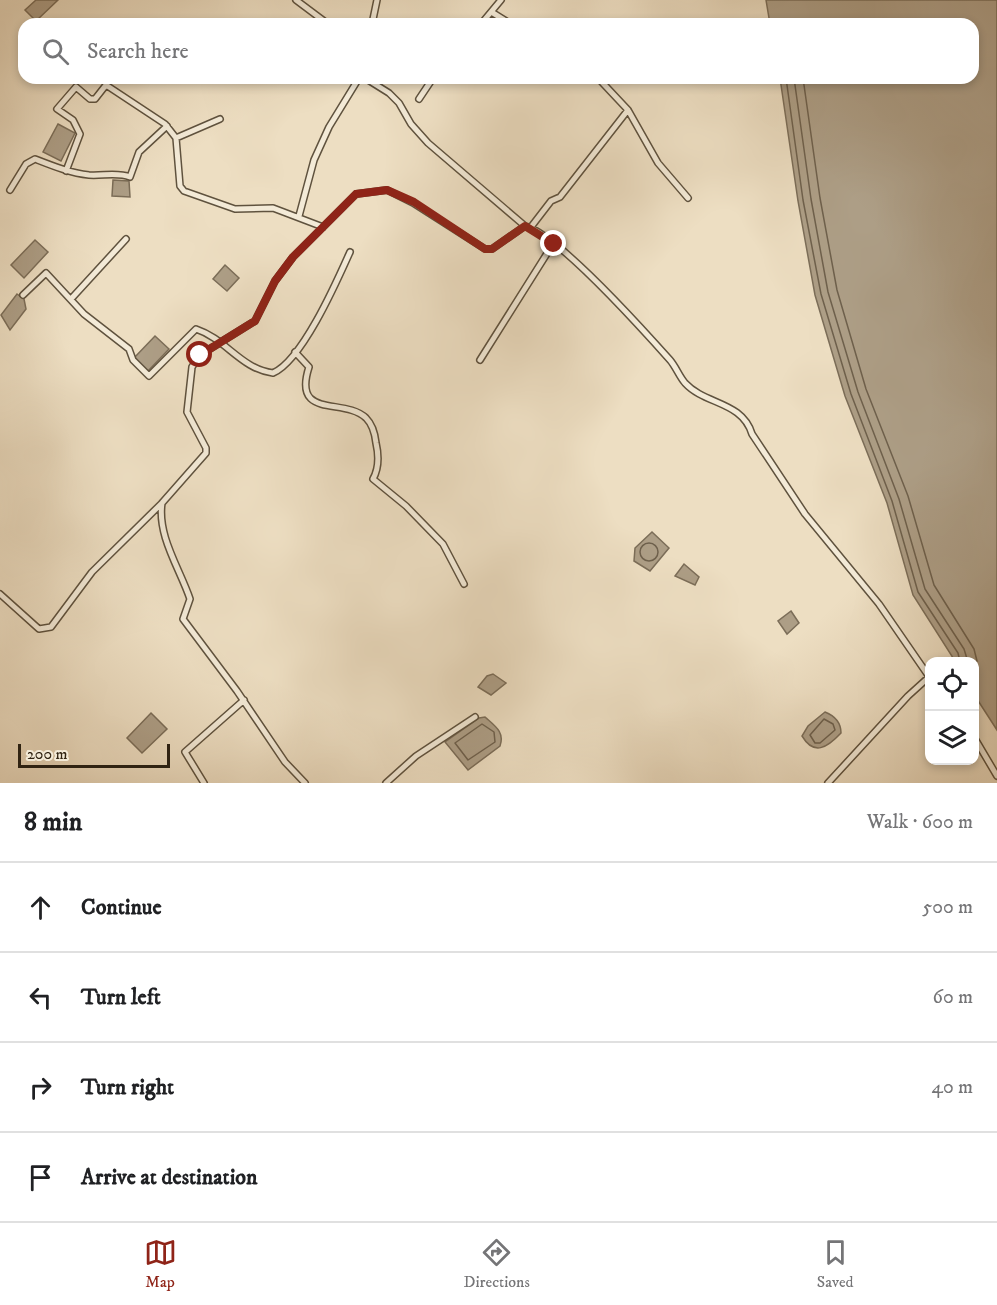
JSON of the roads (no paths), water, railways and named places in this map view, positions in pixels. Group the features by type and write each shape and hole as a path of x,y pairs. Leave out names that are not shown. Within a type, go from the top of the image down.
{"street":[{"path":"296,0 320,18"},
{"path":"373,18 377,0"},
{"path":"488,18 501,0"},
{"path":"493,13 501,18"},
{"path":"299,216 314,160 329,127 355,84"},
{"path":"375,84 389,93 428,143 528,227 554,244 578,265 672,362 689,386 707,399 735,409 750,425 752,434 805,514 879,604 925,671"},
{"path":"419,99 430,84"},
{"path":"604,84 628,110 661,169 688,198"},
{"path":"66,171 80,134 73,120 57,109 76,87 90,99 95,99 106,85 167,126 176,138 180,186 184,191 235,209 273,208 323,227"},
{"path":"1,598 39,629 51,627 92,572 162,503 206,453 206,448 189,418 186,404 192,367 200,355 255,321 275,281 293,257 356,194 387,190 414,202 485,249 492,249 528,227 551,201 560,196 628,110"},
{"path":"176,138 220,119"},
{"path":"10,190 26,164 35,159 66,171 100,176 121,173 130,177 139,152 167,126"},
{"path":"71,299 126,239"},
{"path":"480,360 554,244"},
{"path":"23,295 46,273 84,314 129,349 134,360 149,376 196,329 209,333 246,365 273,373 295,352 326,309 350,252"},
{"path":"295,352 309,367 305,379 306,392 313,400 332,408 364,416 372,424 378,452 378,471 373,479 406,506 443,544 464,584"},
{"path":"162,503 160,512 167,542 177,573 190,599 183,619 244,700 285,762 305,783"},
{"path":"828,783 925,681"},
{"path":"204,783 185,752 244,700"},
{"path":"386,783 416,756 475,717"},
{"path":"979,744 997,777"}],"water":[{"path":"36,0 58,0 39,18 33,18 25,10"},
{"path":"766,0 997,0 997,730 979,702 979,657 952,657 913,595 887,503 845,396 815,295 781,84 979,84 979,18 769,18"},
{"path":"58,124 75,133 61,161 43,152"},
{"path":"113,180 129,181 130,197 112,196"},
{"path":"35,240 48,252 24,278 11,265"},
{"path":"225,265 239,278 227,291 213,279"},
{"path":"17,294 24,299 26,309 10,330 1,315"},
{"path":"155,336 169,349 148,371 134,358"},
{"path":"652,532 669,548 650,571 634,561 635,548"},
{"path":"684,564 699,577 695,585 675,576"},
{"path":"791,611 799,623 787,634 778,621"},
{"path":"493,674 506,683 491,695 478,687 487,676"},
{"path":"825,712 837,720 841,733 826,746 816,748 802,736 808,726"},
{"path":"151,713 167,729 142,753 127,738"},
{"path":"485,717 500,733 500,746 468,770 445,742 479,718"}]}
